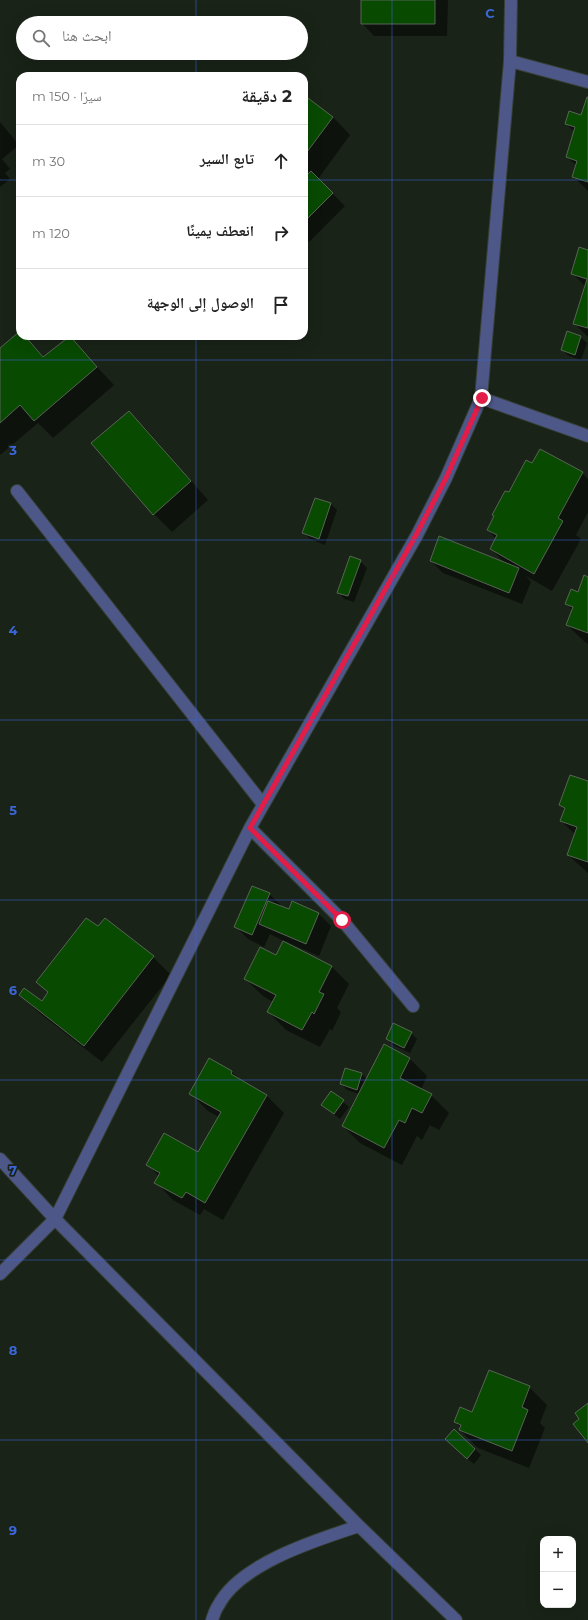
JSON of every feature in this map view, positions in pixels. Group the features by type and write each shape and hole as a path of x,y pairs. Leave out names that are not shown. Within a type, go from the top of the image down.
{"street":[{"path":"0,1274 55,1219 262,803 416,535 446,478 482,398 510,61 511,0"},
{"path":"510,61 588,82"},
{"path":"482,398 588,436"},
{"path":"17,491 262,803"},
{"path":"250,828 342,920 413,1006"},
{"path":"0,1159 55,1219 358,1526 456,1620"},
{"path":"212,1620 218,1606 225,1596 248,1575 274,1559 311,1542 358,1526"}],"building":[{"path":"361,0 435,0 435,24 361,24"},
{"path":"587,97 588,182 572,177 577,161 566,157 575,127 565,124 569,111 581,115"},
{"path":"308,98 333,117 308,151"},
{"path":"311,171 333,193 308,218 308,174"},
{"path":"579,247 588,250 588,328 573,324 587,279 571,274"},
{"path":"567,331 581,336 575,355 561,350"},
{"path":"16,334 16,340 28,340 43,357 65,340 73,340 97,367 34,421 20,405 0,423 0,348"},
{"path":"129,411 191,481 153,515 91,443"},
{"path":"540,449 583,472 558,518 563,521 534,574 490,549 497,535 487,530 494,516 492,515 505,491 509,492 526,460 532,463"},
{"path":"315,498 331,503 319,539 302,533"},
{"path":"439,536 519,568 509,593 430,561"},
{"path":"350,556 361,560 348,596 337,593"},
{"path":"584,575 588,577 588,633 566,625 573,607 565,604 571,589 578,592"},
{"path":"570,775 588,781 588,862 567,855 577,827 560,821 565,808 559,805"},
{"path":"252,886 270,893 252,935 234,927"},
{"path":"268,901 289,909 292,901 319,913 306,944 259,924"},
{"path":"86,918 98,926 105,918 154,956 84,1046 19,995 24,988 42,1001 48,992 36,982"},
{"path":"283,941 332,966 319,992 324,994 314,1014 312,1012 302,1030 267,1012 276,995 244,979 260,947 276,955"},
{"path":"393,1023 412,1032 404,1048 386,1039"},
{"path":"384,1044 410,1058 400,1078 432,1094 422,1113 412,1108 405,1123 399,1120 384,1148 342,1126"},
{"path":"209,1058 232,1071 231,1074 267,1095 205,1203 186,1192 182,1198 154,1183 160,1173 146,1165 164,1133 198,1152 221,1112 189,1094"},
{"path":"345,1068 362,1073 357,1090 340,1084"},
{"path":"331,1091 344,1100 334,1114 321,1105"},
{"path":"489,1370 530,1386 522,1407 528,1410 512,1451 459,1430 461,1425 454,1422 460,1407 472,1412"},
{"path":"588,1403 588,1443 573,1424 579,1419 575,1413"},
{"path":"454,1429 475,1449 467,1459 445,1439"}],"route":[{"path":"342,920 250,828 262,803 416,535 446,478 482,398"}]}
